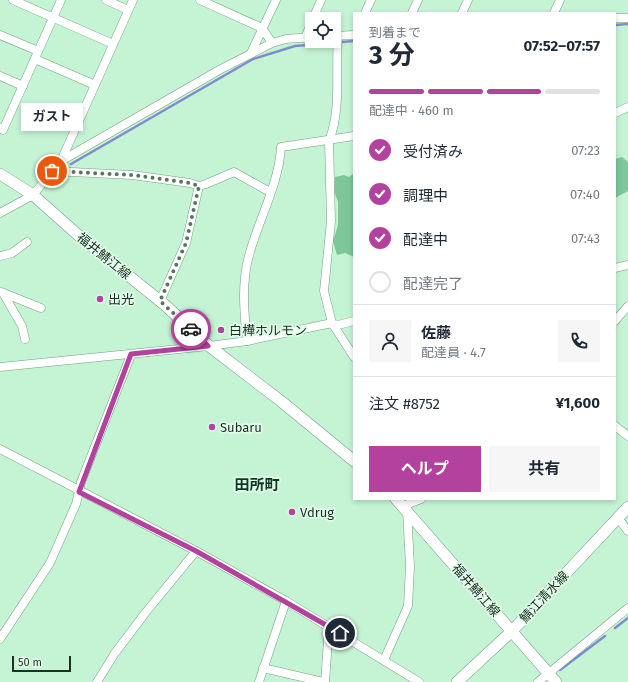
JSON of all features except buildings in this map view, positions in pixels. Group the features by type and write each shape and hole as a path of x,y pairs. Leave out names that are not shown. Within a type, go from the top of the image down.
{"main road":[{"name":"福井鯖江線","path":"0,174 32,195 78,235 160,301 208,346 299,416 353,460"},
{"name":"福井鯖江線","path":"402,505 556,682"},
{"name":"鯖江清水線","path":"457,682 512,631 628,507"}],"street":[{"path":"13,0 113,44"},
{"path":"0,128 3,130 61,0"},
{"path":"106,0 128,10"},
{"path":"0,214 32,195 61,161 133,0"},
{"path":"200,0 262,28 272,43"},
{"path":"251,53 276,0"},
{"path":"316,12 321,0"},
{"path":"365,12 371,0"},
{"path":"412,12 418,0"},
{"path":"462,12 468,0"},
{"path":"554,12 560,0"},
{"path":"616,18 628,18"},
{"path":"341,38 353,34"},
{"path":"0,35 95,85"},
{"path":"61,161 251,53 272,43 286,39 305,38"},
{"path":"337,48 336,104 332,132 329,141 331,222 324,291 333,324 353,355"},
{"path":"0,76 23,86"},
{"path":"616,113 628,107"},
{"path":"247,340 244,301 248,261 279,167 281,147 353,136"},
{"path":"52,171 132,175 190,183 199,186 234,172 270,192"},
{"path":"160,301 186,243 199,186"},
{"path":"0,256 12,253 27,242"},
{"path":"616,268 627,267"},
{"path":"1,293 41,308"},
{"path":"1,293 22,326 25,339"},
{"path":"616,320 628,306"},
{"path":"0,367 208,346 353,321"},
{"path":"0,639 50,563 76,504 79,492 131,354"},
{"path":"616,427 628,436"},
{"path":"0,450 196,551 286,601 419,682"},
{"path":"384,660 408,606 410,566 402,505 417,500"},
{"path":"618,518 628,531"},
{"path":"96,682 115,653 146,612 196,551"},
{"path":"259,682 286,601"},
{"path":"538,682 548,672 628,608"},
{"path":"263,668 324,682 328,627"}],"green space":[{"path":"622,157 628,162 628,191 616,197 616,159"},
{"path":"353,174 353,257 345,253 337,255 333,241 338,225 338,202 334,191 335,177 344,175 349,177"}],"waterway":[{"path":"616,25 628,24"},
{"path":"71,164 253,59 295,46 353,41"},
{"path":"615,628 628,618"},
{"path":"560,670 605,636"}],"way so far":[{"path":"52,171 132,175 190,183 199,186 186,243 160,301 191,329"}],"place":[{"name":"ガスト","path":"52,171"},
{"name":"出光","path":"100,299"},
{"name":"白樺ホルモン","path":"221,330"},
{"name":"Subaru","path":"212,427"},
{"name":"Vdrug","path":"292,512"}],"district":[{"name":"田所町","path":"257,485"}],"route":[{"path":"191,329 208,346 131,354 79,492 196,551 340,633"}]}
